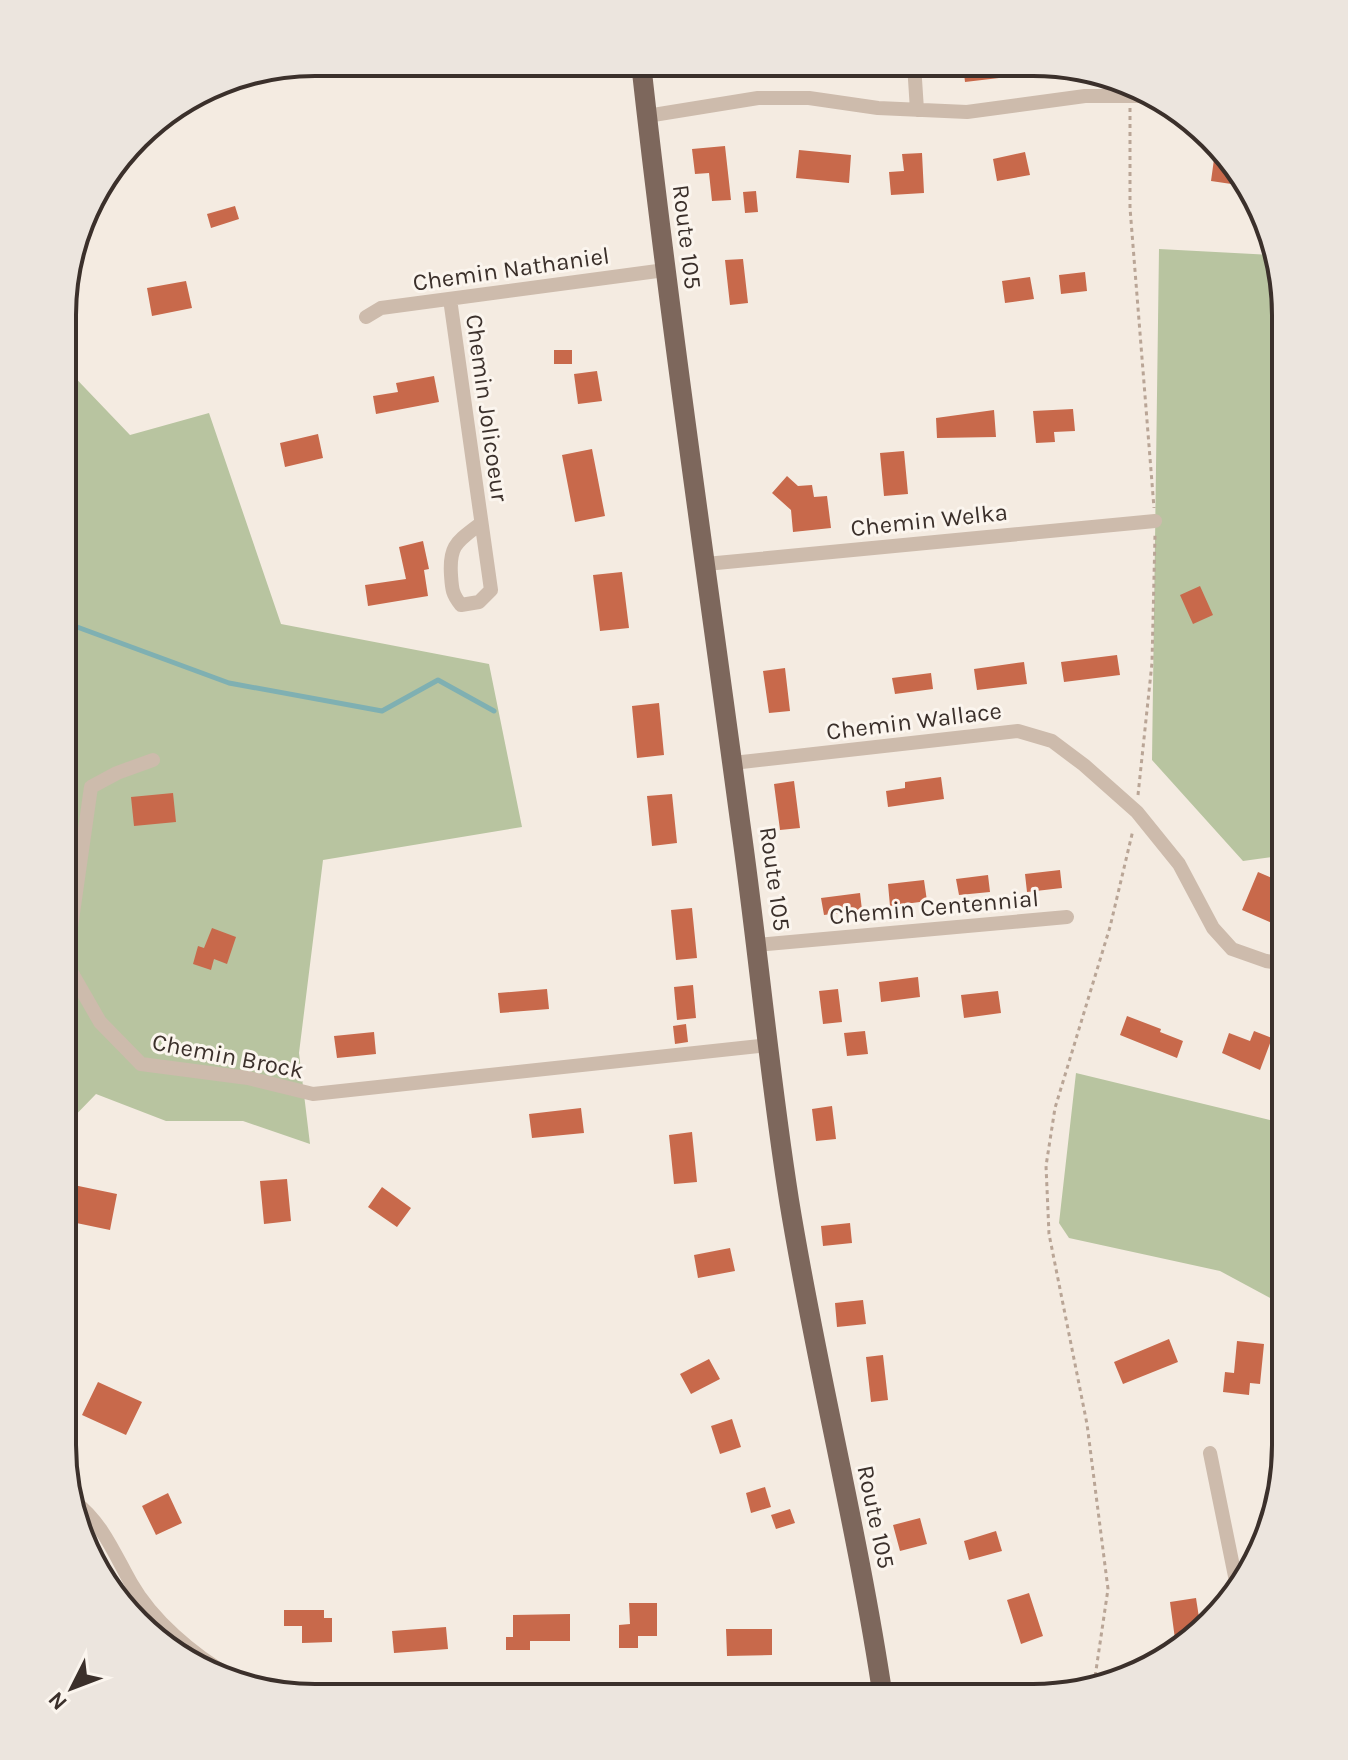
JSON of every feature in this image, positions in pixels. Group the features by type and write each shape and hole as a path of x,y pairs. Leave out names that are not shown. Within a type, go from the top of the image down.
{"main road":[{"name":"Route 105","path":"642,76 665,270 794,1227 881,1684"}],"street":[{"path":"915,76 917,110"},
{"path":"647,116 731,101 786,97 917,110 983,112 1085,96 1125,95"},
{"name":"Chemin Nathaniel","path":"366,317 381,308 665,270"},
{"name":"Chemin Jolicoeur","path":"450,299 491,590 479,602 461,605 452,594 450,553 480,524"},
{"name":"Chemin Welka","path":"706,564 1155,521"},
{"name":"Chemin Wallace","path":"733,763 1018,731 1052,741 1137,812 1179,864 1213,928 1232,949 1271,962"},
{"name":"Chemin Brock","path":"76,892 91,787 117,773 153,760"},
{"name":"Chemin Centennial","path":"757,945 1067,917"},
{"name":"Chemin Brock","path":"76,980 100,1022 141,1064 248,1078 313,1094 769,1045"},
{"path":"1210,1453 1234,1574"},
{"path":"86,1511 115,1550 132,1586 185,1645"}],"path":[{"path":"1095,1676 1108,1589 1087,1424 1049,1234 1046,1166 1055,1108 1110,927 1137,812 1152,663 1155,521 1130,208 1130,97"}],"green space":[{"path":"1159,249 1264,255 1272,315 1272,857 1243,861 1152,760"},
{"path":"76,379 130,435 209,413 281,624 489,664 522,827 323,860 299,1053 310,1144 243,1121 166,1121 96,1094 76,1115"},
{"path":"1076,1073 1271,1120 1271,1299 1220,1271 1069,1238 1059,1223"}],"building":[{"path":"964,76 999,76 999,78 965,82"},
{"path":"725,146 731,200 712,201 709,173 695,174 692,149"},
{"path":"799,150 851,155 849,183 796,178"},
{"path":"1025,152 1030,175 997,181 993,159"},
{"path":"922,153 924,193 891,195 889,172 904,171 902,154"},
{"path":"1214,158 1233,184 1211,181"},
{"path":"756,191 758,212 745,213 743,192"},
{"path":"235,206 239,219 211,228 207,214"},
{"path":"743,259 748,303 730,305 725,260"},
{"path":"1085,272 1087,291 1061,294 1059,275"},
{"path":"1030,277 1034,299 1005,303 1002,281"},
{"path":"186,281 192,308 152,316 147,288"},
{"path":"554,350 572,350 572,364 554,364"},
{"path":"597,371 602,401 578,404 574,374"},
{"path":"434,376 439,402 376,414 373,396 398,392 396,383"},
{"path":"1073,409 1075,431 1054,432 1055,442 1036,443 1033,411"},
{"path":"994,410 996,437 937,438 936,418"},
{"path":"318,434 323,458 285,467 280,443"},
{"path":"592,449 605,516 575,522 562,455"},
{"path":"904,451 908,494 884,496 880,453"},
{"path":"787,476 798,486 812,485 814,497 827,496 831,528 793,532 791,510 772,493"},
{"path":"423,541 429,569 424,570 428,596 368,606 365,585 406,579 399,547"},
{"path":"622,572 629,628 600,631 593,575"},
{"path":"1200,586 1213,615 1193,624 1180,595"},
{"path":"1117,655 1120,675 1064,682 1061,662"},
{"path":"1024,662 1027,684 977,690 974,669"},
{"path":"785,668 790,711 769,713 763,671"},
{"path":"931,673 933,689 895,694 892,678"},
{"path":"659,703 664,755 637,758 632,706"},
{"path":"941,777 944,799 888,807 886,791 905,788 905,782"},
{"path":"794,781 800,828 780,830 774,784"},
{"path":"173,793 176,822 134,826 131,797"},
{"path":"672,794 677,843 652,846 647,796"},
{"path":"1060,870 1062,888 1027,892 1025,874"},
{"path":"1258,872 1272,878 1271,923 1242,910"},
{"path":"988,875 990,892 959,895 956,879"},
{"path":"924,880 927,901 890,906 888,884"},
{"path":"860,893 862,910 824,915 821,898"},
{"path":"692,908 697,958 676,960 671,910"},
{"path":"212,928 236,937 227,964 214,959 211,970 193,964 198,946 204,948"},
{"path":"918,977 920,997 881,1002 879,982"},
{"path":"693,985 696,1018 677,1020 674,987"},
{"path":"547,989 549,1009 500,1013 498,993"},
{"path":"838,989 842,1022 823,1024 819,991"},
{"path":"998,991 1001,1013 964,1018 961,995"},
{"path":"1127,1016 1183,1041 1177,1058 1120,1035"},
{"path":"686,1024 688,1042 675,1044 673,1026"},
{"path":"865,1031 868,1054 847,1056 844,1033"},
{"path":"1254,1031 1271,1038 1260,1070 1222,1053 1229,1033 1250,1041"},
{"path":"374,1032 376,1054 337,1058 334,1036"},
{"path":"832,1106 836,1139 816,1141 812,1109"},
{"path":"581,1108 584,1133 532,1138 529,1114"},
{"path":"692,1132 697,1182 674,1184 669,1135"},
{"path":"287,1179 291,1221 264,1224 260,1181"},
{"path":"76,1185 117,1194 110,1230 76,1223"},
{"path":"382,1187 411,1208 397,1227 368,1207"},
{"path":"850,1223 852,1243 823,1246 821,1226"},
{"path":"730,1248 735,1271 698,1278 694,1255"},
{"path":"863,1300 866,1324 837,1327 835,1303"},
{"path":"1169,1339 1178,1362 1123,1384 1114,1362"},
{"path":"1237,1341 1264,1344 1260,1384 1250,1383 1249,1395 1223,1392 1225,1372 1234,1373"},
{"path":"883,1355 888,1400 871,1402 866,1357"},
{"path":"709,1359 720,1379 691,1394 680,1374"},
{"path":"98,1382 142,1402 126,1435 82,1415"},
{"path":"732,1419 741,1447 720,1454 711,1426"},
{"path":"765,1487 771,1507 751,1513 746,1493"},
{"path":"168,1493 182,1523 156,1535 142,1506"},
{"path":"790,1509 795,1523 776,1529 771,1515"},
{"path":"920,1518 927,1544 900,1551 893,1525"},
{"path":"996,1531 1002,1551 969,1560 964,1541"},
{"path":"1029,1593 1043,1636 1021,1644 1007,1600"},
{"path":"1196,1598 1199,1617 1175,1637 1170,1602"},
{"path":"629,1603 657,1603 657,1636 638,1636 638,1648 619,1648 619,1625 630,1624"},
{"path":"284,1610 324,1610 324,1618 332,1618 332,1642 302,1643 302,1626 284,1626"},
{"path":"570,1614 570,1641 530,1641 530,1650 506,1650 506,1637 513,1637 513,1615"},
{"path":"446,1627 448,1649 394,1653 392,1631"},
{"path":"726,1629 772,1629 772,1655 727,1656"}],"waterway":[{"path":"76,627 229,683 382,711 438,680 494,711"}]}
